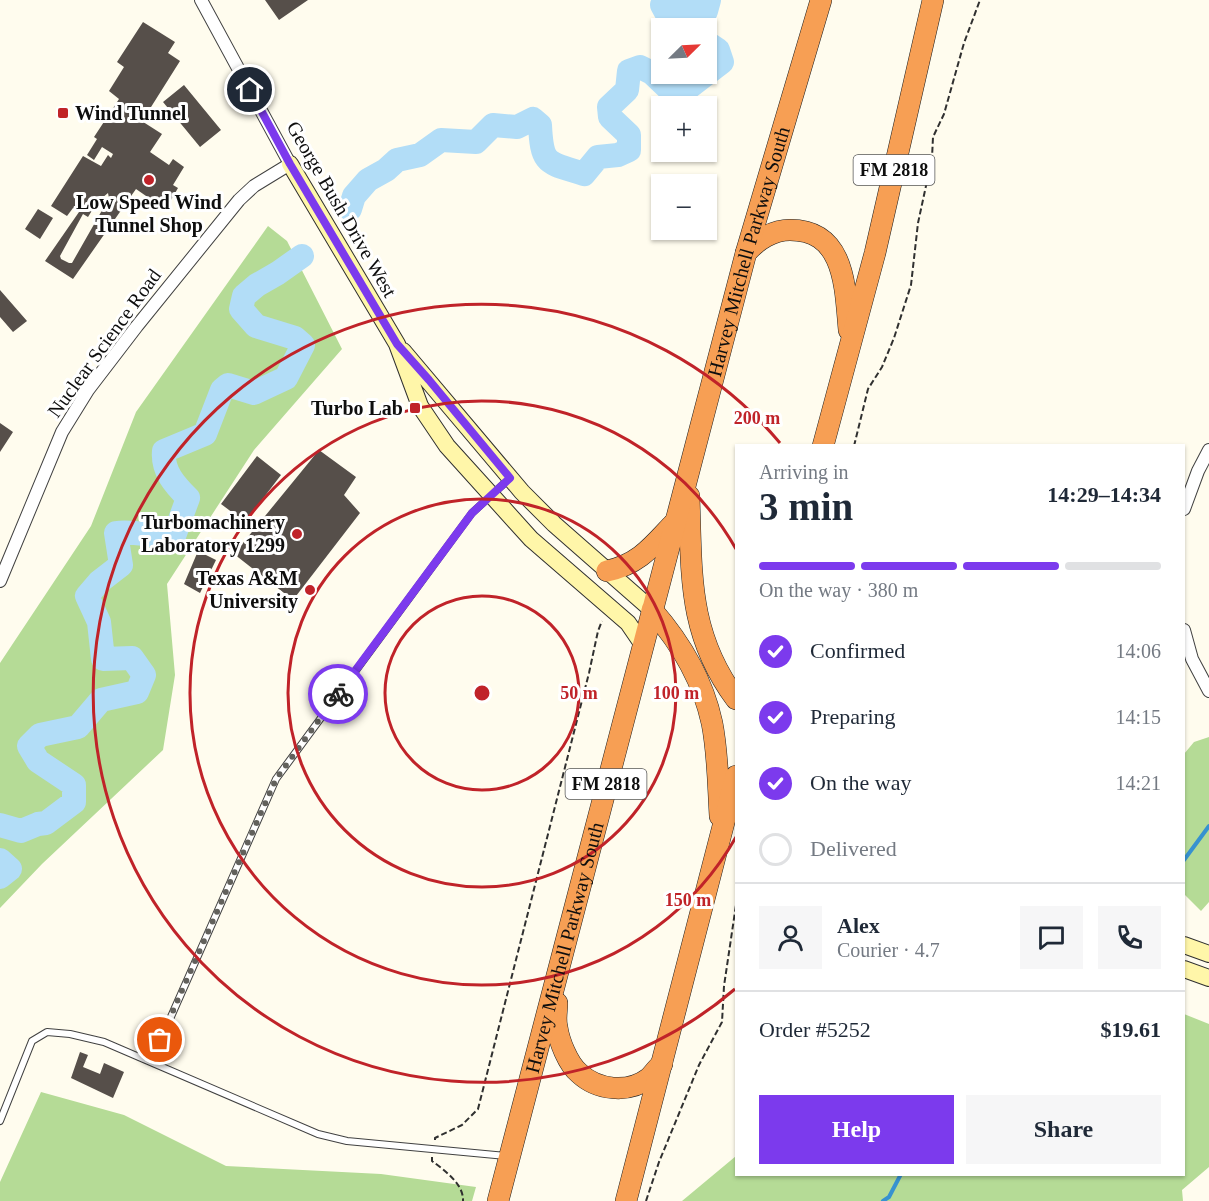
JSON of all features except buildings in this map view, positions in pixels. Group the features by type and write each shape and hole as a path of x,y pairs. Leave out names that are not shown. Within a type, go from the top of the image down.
{"highway":[{"name":"Harvey Mitchell Parkway South","path":"498,1201 746,253 821,0"},
{"name":"FM 2818","path":"824,444 875,253 933,0"},
{"path":"746,253 766,236 784,230 805,230 822,240 834,252 842,271 851,339"},
{"path":"689,471 692,588 702,636 721,678 735,698"},
{"path":"607,571 632,563 645,554 675,522"},
{"path":"652,610 680,646 702,690 712,723 717,761 721,837"},
{"path":"626,1201 735,785"},
{"path":"557,976 557,1027 568,1058 578,1072 594,1083 610,1088 623,1088 648,1078 662,1064"}],"street":[{"name":"George Bush Drive West","path":"201,0 290,164 397,344 420,406 447,446 531,539 628,623 643,645"},
{"name":"Nuclear Science Road","path":"0,581 62,432 88,390 239,200 254,186 290,164"},
{"name":"George Bush Drive West","path":"397,344 510,478 554,524 652,610"},
{"path":"1185,506 1198,471 1209,450"},
{"path":"1185,634 1192,659 1209,692"},
{"path":"1185,945 1209,954"},
{"path":"1185,969 1209,978"}],"lane":[{"path":"151,1062 276,779 472,513 510,478"},
{"path":"0,1121 32,1041 47,1032 104,1042 318,1134 346,1141 509,1156"}],"path":[{"path":"854,444 868,389 882,367 894,338 911,285 918,223 932,158 933,136 944,114 964,43 980,0"},
{"path":"464,1201 464,1195 450,1174 432,1161 435,1138 462,1125 478,1109 598,631 604,617 612,609"},
{"path":"646,1201 659,1162 699,1065 722,1023 724,986 735,912"}],"green space":[{"path":"268,226 287,241 342,349 254,450 167,584 175,675 163,750 42,864 0,908 0,663 91,526 136,412"},
{"path":"1209,737 1209,902 1201,911 1185,895 1185,753 1194,742"},
{"path":"1185,1014 1209,1024 1209,1167 1182,1190 1183,1201 682,1201 735,1157 735,1176 1185,1176"},
{"path":"41,1092 124,1115 226,1166 381,1174 476,1187 472,1201 0,1201 0,1182"}],"waterway":[{"path":"668,0 662,5 671,18"},
{"path":"685,0 695,8 706,11 709,0"},
{"path":"717,49 722,62 717,66"},
{"path":"350,209 354,196 368,180 386,170 397,160 420,155 441,140 476,142 493,125 517,127 533,119 540,125 543,148 549,160 554,164 584,174 598,157 618,155 629,150 629,135 610,117 609,107 627,90 629,71 640,67 651,72"},
{"path":"664,84 673,93 683,92 693,84"},
{"path":"0,825 21,831 46,823 74,802 74,785 38,761 29,746 40,735 78,727 101,700 137,692 144,675 132,658 103,659 99,622 87,596 99,582 121,565 116,533 174,536 188,498 174,483 167,471 164,451 205,434 222,390 228,385 254,393 286,378 303,345 295,338 256,326 241,309 244,296 302,256"},
{"path":"1185,859 1209,826"},
{"path":"0,860 10,869 0,877"},
{"path":"883,1201 889,1197 900,1176"}],"way so far":[{"path":"160,1040 276,779 338,694"}],"place":[{"name":"Wind Tunnel","path":"63,113"},
{"name":"Low Speed Wind Tunnel Shop","path":"149,180"},
{"name":"Turbo Lab","path":"415,408"},
{"name":"Turbomachinery Laboratory 1299","path":"297,534"},
{"name":"Texas A&M University","path":"310,590"}],"route":[{"path":"250,90 290,164 397,344 510,478 472,513 338,694"}]}
